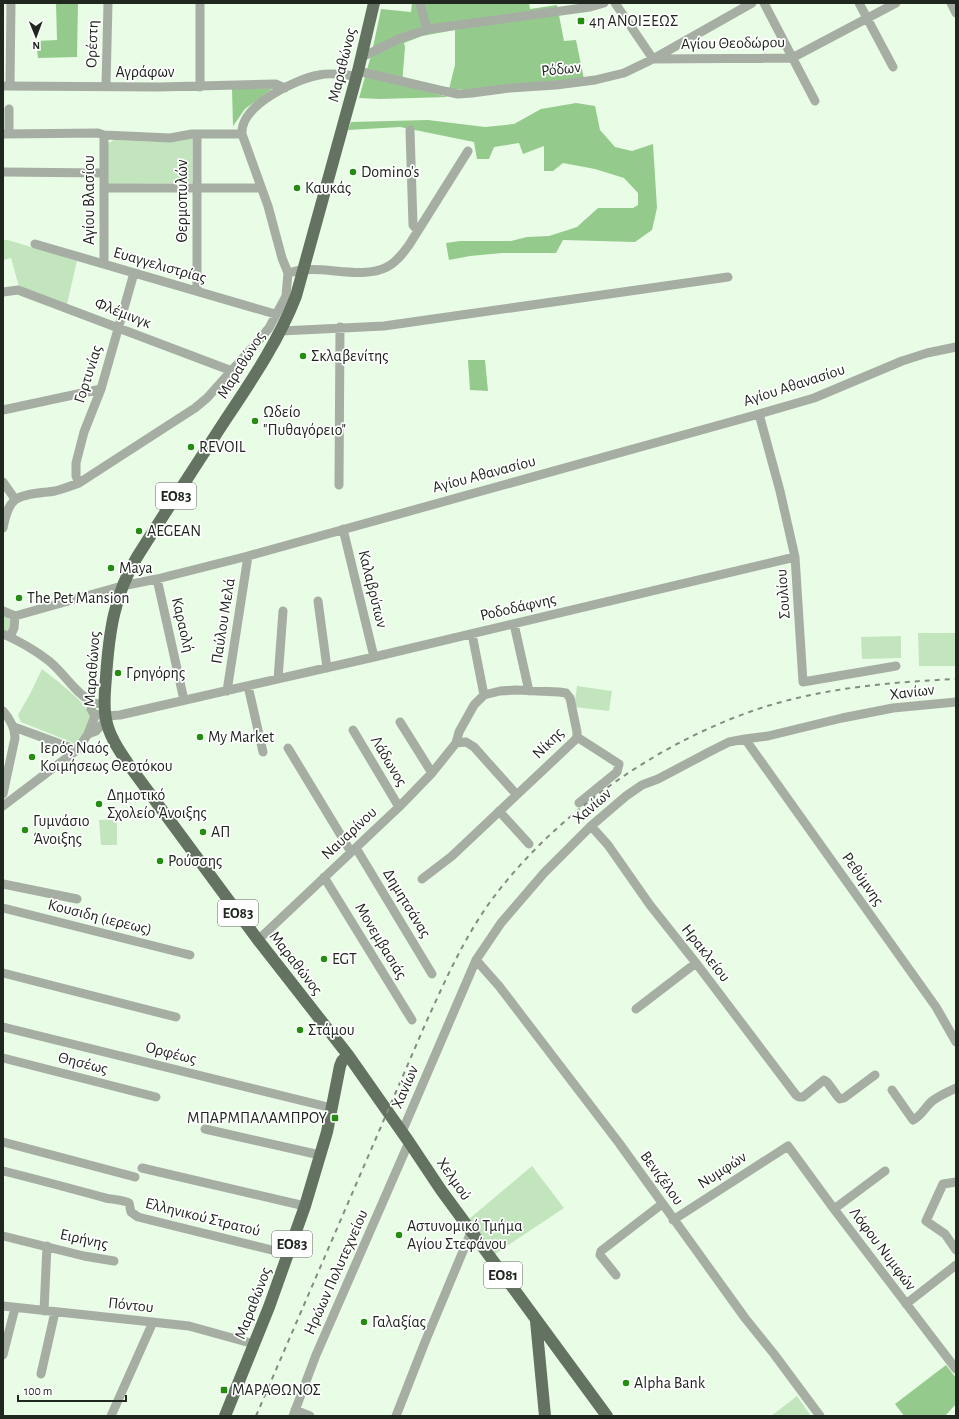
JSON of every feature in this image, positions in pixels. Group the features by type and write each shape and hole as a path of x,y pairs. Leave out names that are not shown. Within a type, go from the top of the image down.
{"main road":[{"name":"Μαραθώνος","path":"225,1416 269,1307 305,1206 332,1108 340,1066 342,1061 348,1055 258,940 131,768 114,741 102,717 110,633 118,596 137,557 237,402 281,330 296,296 362,57 374,3"},
{"name":"Χελμού","path":"348,1055 471,1232 607,1416"},
{"path":"535,1319 545,1416"}],"street":[{"path":"7,86 11,3"},
{"name":"Ορέστη","path":"106,86 108,3"},
{"path":"200,3 200,87"},
{"path":"420,3 425,23 429,28"},
{"path":"362,57 401,38 429,28 590,8 604,3"},
{"path":"615,3 653,59"},
{"name":"Ρόδων","path":"242,134 242,128 245,120 253,110 266,99 304,79 320,74 357,74 458,94 595,80 624,73 653,59 752,3"},
{"path":"764,3 815,101"},
{"path":"858,3 893,67"},
{"name":"Αγίου Θεοδώρου","path":"653,59 792,58 896,3"},
{"path":"951,3 956,13"},
{"name":"Αγράφων","path":"7,86 200,87 276,84 285,88"},
{"path":"3,527 6,514 15,499 68,488 79,483 196,408 232,371 269,328 275,314 286,296 288,273 282,258 272,218 260,188 242,134 198,134 170,138 98,134 6,134 9,109"},
{"path":"410,130 413,225 417,230"},
{"name":"Θερμοπυλών","path":"198,134 198,292"},
{"name":"Αγίου Βλασίου","path":"104,135 104,264"},
{"path":"288,273 303,270 362,272 376,271 387,267 398,259 409,245 468,151"},
{"path":"3,172 104,173"},
{"path":"104,188 260,188"},
{"name":"Ευαγγελιστρίας","path":"35,244 275,314"},
{"name":"Γορτυνίας","path":"79,483 76,476 76,463 84,432 101,389 134,273"},
{"path":"281,330 384,326 621,294 728,277"},
{"name":"Φλέμινγκ","path":"3,292 18,290 232,371"},
{"path":"339,485 340,327"},
{"name":"Αγίου Αθανασίου","path":"15,616 122,586 157,579 248,556 759,414 814,398 902,361 927,353 956,347"},
{"path":"3,410 101,389"},
{"name":"Σουλίου","path":"759,414 780,491 795,557 803,682 896,666"},
{"path":"3,482 15,499"},
{"name":"Καλαβρύτων","path":"344,529 374,657"},
{"name":"Παύλου Μελά","path":"227,691 248,556"},
{"name":"Ροδοδάφνης","path":"102,717 120,715 327,668 795,557"},
{"name":"Καραολή","path":"157,579 184,700"},
{"path":"318,600 327,668"},
{"path":"3,611 15,616 14,628 7,636 30,647 50,662 102,717 96,731 88,734 77,750 3,806"},
{"path":"278,679 283,611"},
{"path":"514,624 529,690"},
{"path":"472,634 484,695 474,705 458,732 456,743 466,742 474,747 516,794"},
{"path":"248,686 263,752"},
{"name":"Νίκης","path":"422,879 452,856 578,737 570,698 566,693 529,690 500,691 484,695"},
{"path":"82,695 94,703 104,704"},
{"name":"Χανίων","path":"402,1132 476,960 488,941 516,903 544,873 591,826 626,796 642,785 664,776 711,750 730,742 768,736 842,718 893,708 956,702"},
{"path":"3,711 14,727 15,738 3,794"},
{"path":"400,722 432,774"},
{"path":"14,727 77,750"},
{"name":"Λάδωνος","path":"353,730 399,807"},
{"path":"578,737 619,764 617,772 579,803"},
{"name":"Ρεθύμνης","path":"745,739 936,1007 955,1040"},
{"name":"Ναυαρίνου","path":"258,940 399,807 432,774 456,743"},
{"name":"Δημητσάνας","path":"288,748 432,974"},
{"path":"499,812 529,844"},
{"name":"Ηρακλείου","path":"591,826 608,845 650,905 696,963 782,1079 796,1095 803,1097 824,1080 840,1099 844,1098 875,1075"},
{"name":"Μονεμβασιάς","path":"324,877 412,1020"},
{"path":"3,884 77,899"},
{"name":"Κουσιδη (ιερεως)","path":"3,908 190,955"},
{"name":"Βενιζέλου","path":"476,960 499,986 614,1137 745,1318 820,1416"},
{"path":"636,1009 696,963"},
{"path":"3,973 176,1017"},
{"name":"Ορφέως","path":"3,1027 332,1108"},
{"name":"Θησέως","path":"3,1058 156,1098"},
{"path":"892,1090 913,1120 935,1099 956,1088"},
{"path":"205,1129 320,1155"},
{"name":"Ηρώων Πολυτεχνείου","path":"294,1413 402,1132"},
{"path":"3,1142 135,1177"},
{"name":"Λόφου Νυμφών","path":"788,1146 956,1369"},
{"name":"Νυμφών","path":"674,1220 788,1146"},
{"path":"142,1168 305,1206"},
{"name":"Ελληνικού Στρατού","path":"3,1171 52,1182 104,1198 129,1203 131,1212 138,1217 288,1254"},
{"path":"834,1209 885,1171"},
{"path":"956,1182 943,1184 926,1221 945,1234 956,1250"},
{"path":"616,1275 600,1255 601,1250 662,1204"},
{"path":"396,1416 471,1232"},
{"name":"Ειρήνης","path":"3,1236 84,1256 114,1261"},
{"name":"Ειρήνης","path":"44,1311 47,1246"},
{"path":"906,1304 956,1265"},
{"name":"Πόντου","path":"3,1306 189,1326 254,1344"},
{"path":"3,1355 15,1308"},
{"path":"41,1374 55,1312"},
{"path":"111,1416 154,1322"},
{"path":"294,1413 310,1416"}],"green space":[{"path":"412,3 529,3 530,9 557,5 564,41 576,40 584,79 473,89 449,89 455,65 455,30 422,36 404,43 402,85 448,97 380,99 359,98 372,52 381,9 411,12"},
{"path":"56,4 78,4 77,57 38,58 36,41 57,40"},
{"path":"273,88 245,109 233,126 232,89"},
{"path":"576,103 595,106 600,130 615,147 632,151 653,144 657,208 652,230 635,242 563,240 556,253 502,253 470,256 449,260 446,243 460,241 511,241 527,237 549,236 577,227 598,208 633,208 638,205 638,193 624,178 595,169 563,163 553,171 544,171 544,146 523,154 519,143 494,147 489,159 477,159 474,142 400,127 348,130 351,122 428,120 485,127 514,124 541,109"},
{"path":"192,138 192,183 108,184 107,144 114,140 163,142"},
{"path":"3,240 8,240 77,261 67,304 19,287 11,258 3,260"},
{"path":"468,360 485,360 488,391 470,390"},
{"path":"3,615 11,620 8,632 3,632"},
{"path":"918,633 956,633 956,666 919,666"},
{"path":"901,636 901,658 862,659 861,637"},
{"path":"42,669 70,691 89,712 91,717 90,724 76,744 21,722 18,715"},
{"path":"577,686 612,691 609,711 574,707"},
{"path":"117,819 117,845 101,845 99,820"},
{"path":"532,1166 564,1208 495,1254 469,1219"},
{"path":"946,1365 956,1378 956,1404 945,1416 904,1416 895,1404"},
{"path":"797,1396 811,1416 771,1416"}],"railway":[{"path":"256,1416 447,977 473,928 493,898 520,866 550,835 583,806 618,780 656,756 695,735 734,718 774,704 819,693 864,686 956,679"}],"place":[{"name":"4η ΑΝΟΙΞΕΩΣ","path":"581,21"},
{"name":"Domino's","path":"353,172"},
{"name":"Καυκάς","path":"297,188"},
{"name":"Σκλαβενίτης","path":"303,356"},
{"name":"Ωδείο \"Πυθαγόρειο\"","path":"255,421"},
{"name":"REVOIL","path":"191,447"},
{"name":"AEGEAN","path":"139,531"},
{"name":"Maya","path":"111,568"},
{"name":"The Pet Mansion","path":"19,598"},
{"name":"Γρηγόρης","path":"118,673"},
{"name":"My Market","path":"200,737"},
{"name":"Ιερός Ναός Κοιμήσεως Θεοτόκου","path":"32,757"},
{"name":"Δημοτικό Σχολείο Άνοιξης","path":"99,804"},
{"name":"Γυμνάσιο Άνοιξης","path":"25,830"},
{"name":"ΑΠ","path":"203,832"},
{"name":"Ρούσσης","path":"160,861"},
{"name":"EGT","path":"324,959"},
{"name":"Στάμου","path":"300,1030"},
{"name":"ΜΠΑΡΜΠΑΛΑΜΠΡΟΥ","path":"335,1118"},
{"name":"Αστυνομικό Τμήμα Αγίου Στεφάνου","path":"399,1235"},
{"name":"Γαλαξίας","path":"364,1322"},
{"name":"Alpha Bank","path":"626,1383"},
{"name":"ΜΑΡΑΘΩΝΟΣ","path":"224,1390"}]}
